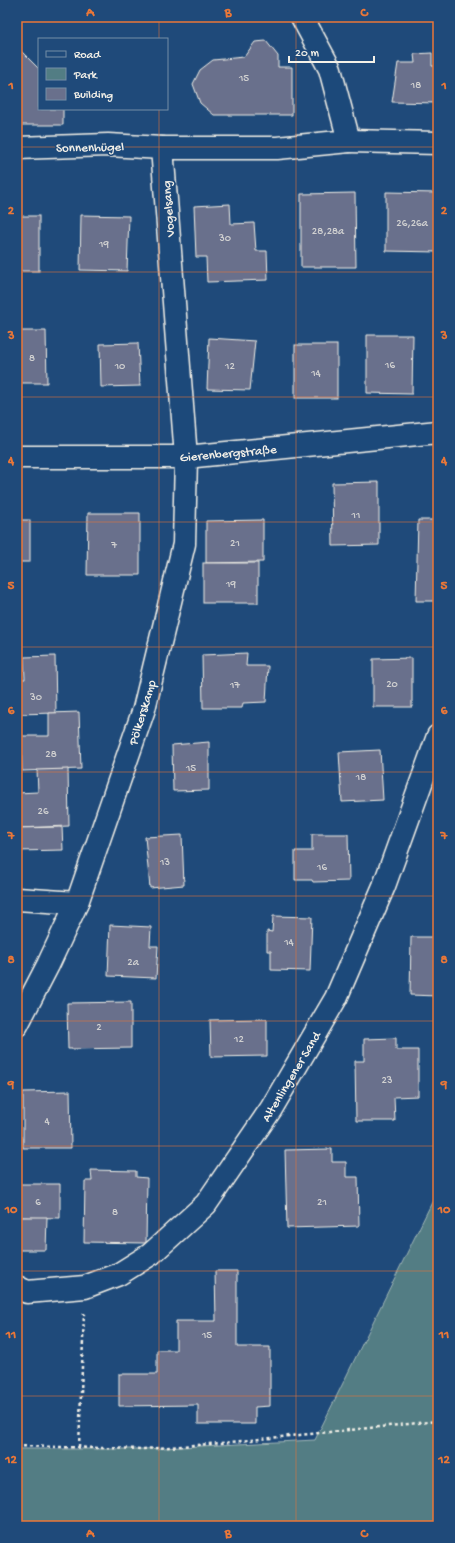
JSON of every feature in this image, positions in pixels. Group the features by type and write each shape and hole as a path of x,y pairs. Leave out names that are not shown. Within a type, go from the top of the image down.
{"street":[{"path":"302,17 330,69 349,141"},
{"path":"162,148 277,148 349,141 438,143"},
{"name":"Sonnenhügel","path":"17,148 108,145 162,148"},
{"name":"Vogelsang","path":"162,148 186,457"},
{"name":"Gierenbergstraße","path":"17,457 186,457 438,432"},
{"name":"Pölkerskamp","path":"77,903 146,702 184,544 186,457"},
{"name":"Altenlingener Sand","path":"17,1287 27,1292 85,1287 119,1274 151,1254 206,1204 271,1109 336,998 384,886 438,736"},
{"path":"17,899 77,903 48,965 17,1025"}],"path":[{"path":"79,1447 85,1287"},
{"path":"17,1446 144,1449 438,1421"}],"green space":[{"path":"438,1190 438,1526 17,1526 17,1449 144,1449 315,1440"}],"building":[{"path":"266,41 278,56 278,67 292,67 292,115 214,115 200,103 193,84 200,70 213,60 244,57 255,42"},
{"path":"21,51 38,68 38,110 63,110 63,125 21,125 17,121 17,55"},
{"path":"432,53 432,66 438,66 438,103 392,102 398,63 415,63 414,54"},
{"path":"386,192 438,193 438,252 386,251"},
{"path":"355,193 356,267 301,267 301,194"},
{"path":"230,204 231,224 254,223 256,251 267,251 268,280 207,282 206,257 196,257 194,206"},
{"path":"81,215 129,216 127,271 80,270"},
{"path":"17,216 39,216 39,271 17,271"},
{"path":"17,331 46,331 47,383 17,383"},
{"path":"367,335 413,335 412,394 367,393"},
{"path":"209,338 255,341 250,390 207,389"},
{"path":"138,343 140,386 101,387 100,344"},
{"path":"295,345 337,345 337,398 295,398"},
{"path":"379,482 379,545 333,546 332,483"},
{"path":"88,513 140,513 140,575 87,575"},
{"path":"17,520 30,520 30,562 17,562"},
{"path":"263,520 263,562 206,563 206,521"},
{"path":"418,520 438,520 438,601 416,601"},
{"path":"203,563 258,563 258,603 203,603"},
{"path":"247,653 246,666 268,666 266,702 243,703 242,708 203,708 202,655"},
{"path":"55,656 56,713 17,714 17,679 25,679 24,657"},
{"path":"412,658 412,707 373,707 373,659"},
{"path":"79,712 81,769 22,771 21,736 49,736 49,713"},
{"path":"209,742 209,790 173,791 172,745"},
{"path":"380,750 383,800 342,802 339,752"},
{"path":"68,769 69,826 17,828 17,793 38,792 37,770"},
{"path":"62,827 63,850 17,851 17,828"},
{"path":"312,834 348,834 349,881 313,882 312,880 295,880 295,851 312,851"},
{"path":"182,835 184,885 150,888 145,837"},
{"path":"273,916 312,917 310,971 271,970 271,951 267,951 267,931 272,932"},
{"path":"110,925 151,927 150,946 158,946 156,978 108,976"},
{"path":"411,937 438,937 438,996 410,995"},
{"path":"131,1002 131,1048 68,1049 67,1003"},
{"path":"267,1019 267,1056 211,1057 210,1020"},
{"path":"396,1038 396,1050 418,1050 418,1096 394,1097 395,1121 356,1121 355,1061 364,1061 364,1039"},
{"path":"70,1091 71,1148 23,1148 23,1092"},
{"path":"332,1149 332,1162 346,1162 346,1177 358,1177 359,1226 287,1228 285,1150"},
{"path":"91,1170 136,1171 136,1177 147,1178 146,1243 84,1242 85,1181 92,1181"},
{"path":"17,1184 60,1184 60,1218 17,1217"},
{"path":"17,1217 47,1217 46,1250 17,1250"},
{"path":"215,1271 237,1271 237,1347 270,1347 270,1406 255,1407 255,1424 198,1424 198,1405 119,1406 119,1374 157,1374 157,1350 176,1350 176,1321 216,1321"}]}
